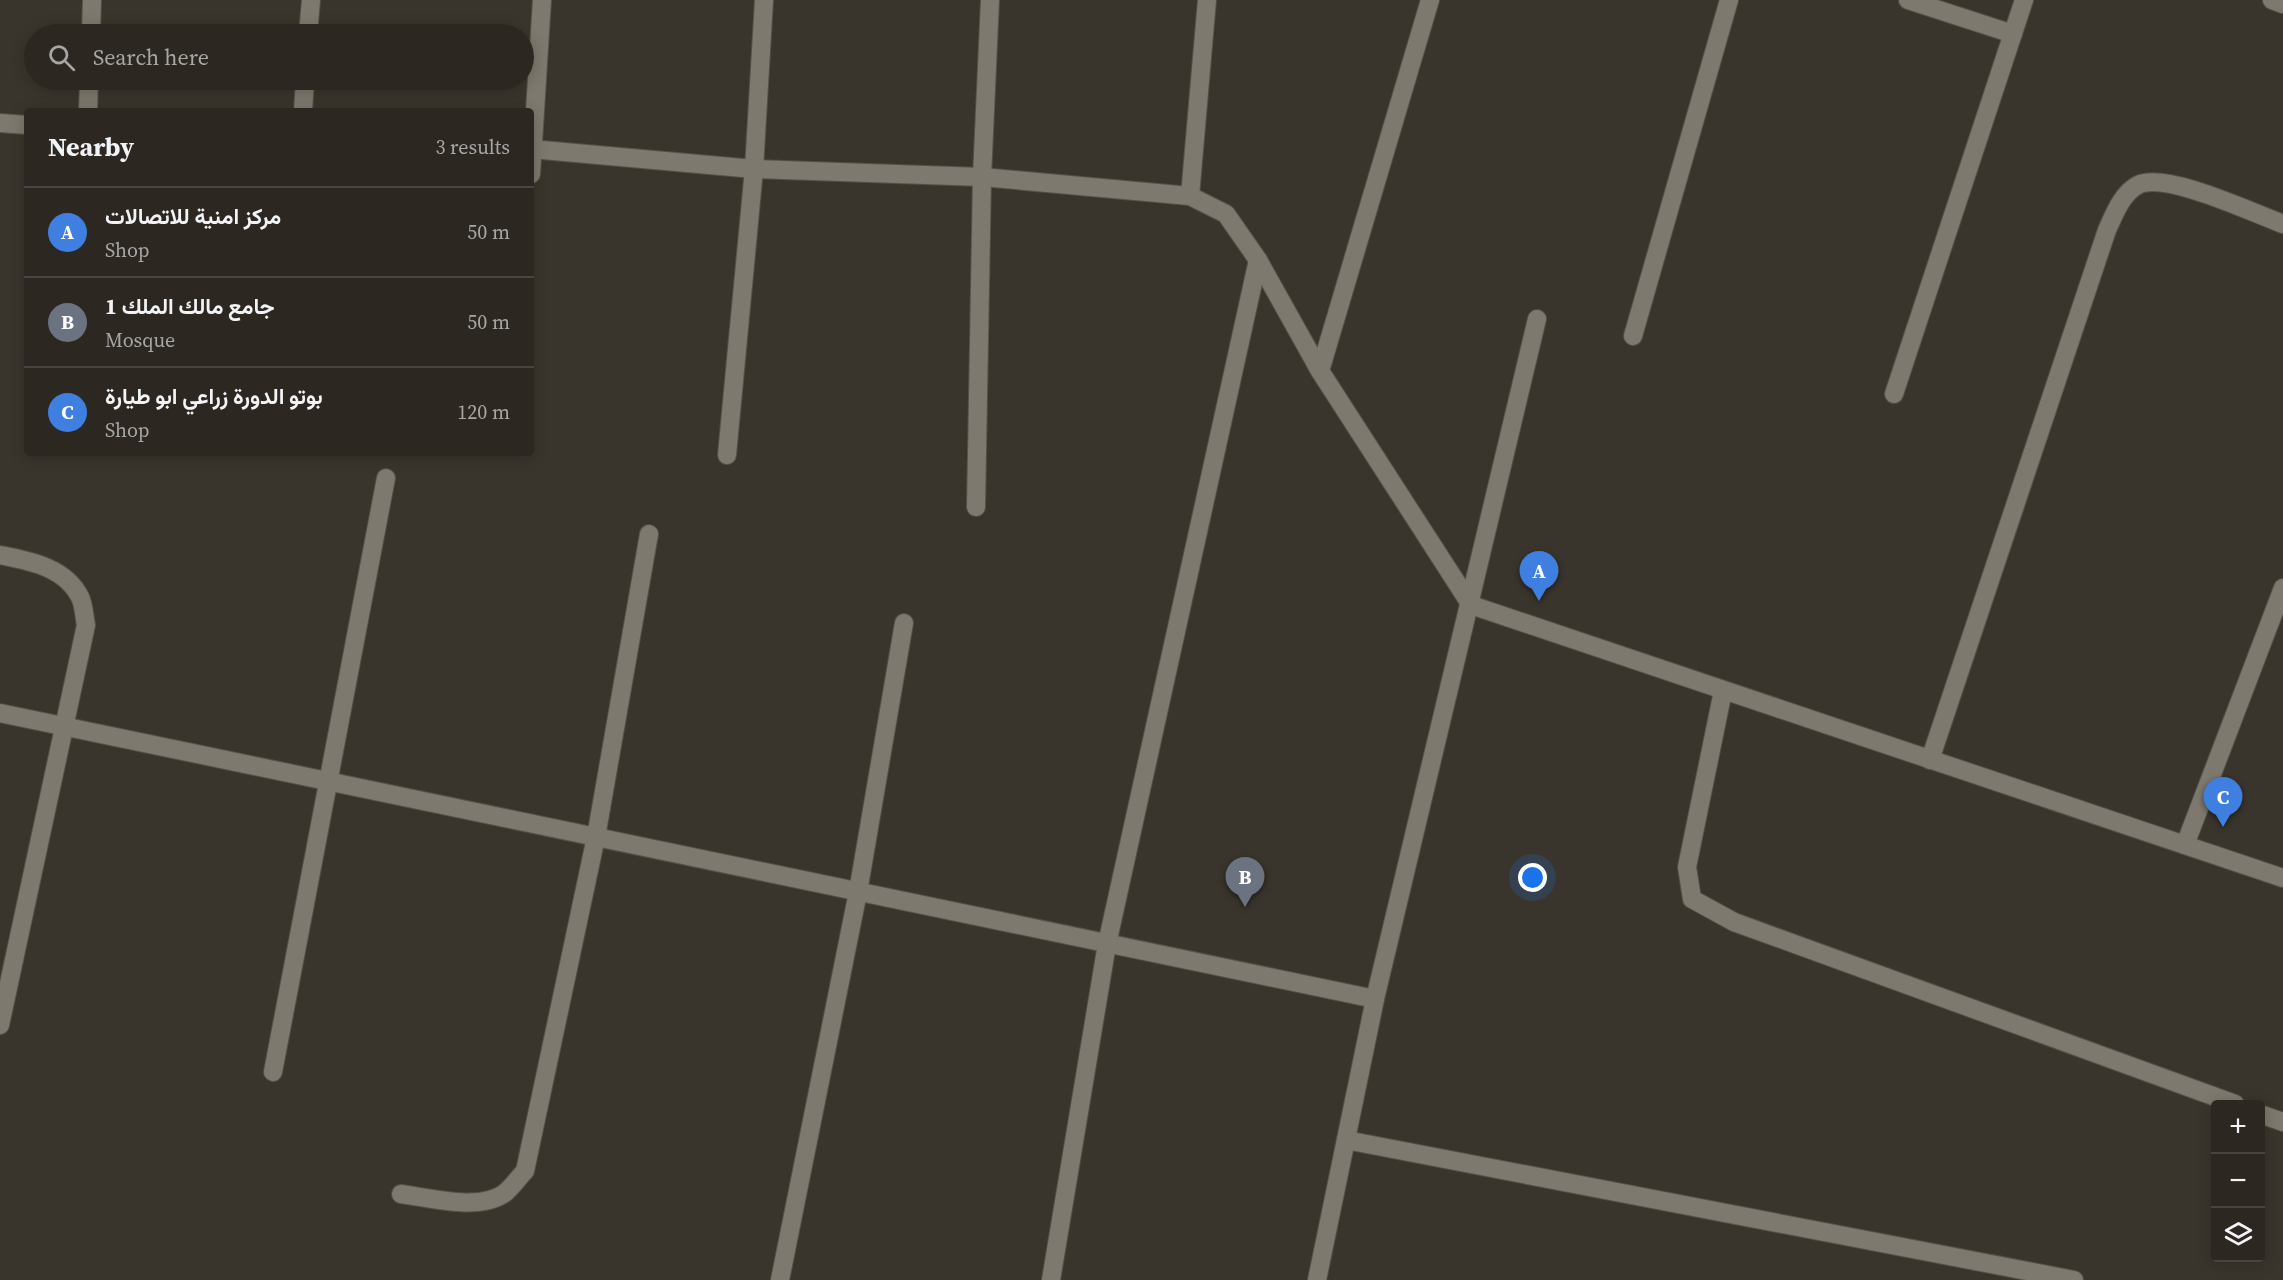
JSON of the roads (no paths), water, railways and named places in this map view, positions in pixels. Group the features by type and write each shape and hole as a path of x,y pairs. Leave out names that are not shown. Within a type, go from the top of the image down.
{"street":[{"path":"91,24 92,0"},
{"path":"309,24 311,0"},
{"path":"534,119 542,0"},
{"path":"727,455 754,169 764,0"},
{"path":"976,507 982,177 990,0"},
{"path":"1190,196 1207,0"},
{"path":"1320,371 1430,0"},
{"path":"1633,336 1729,0"},
{"path":"1908,0 2013,34"},
{"path":"1894,394 2024,0"},
{"path":"2272,0 2283,4"},
{"path":"88,108 89,90"},
{"path":"303,108 304,90"},
{"path":"0,123 24,125"},
{"path":"534,149 754,169 982,177 1190,196 1226,214 1258,260 1320,371 1471,605 2283,878"},
{"path":"1930,760 2107,230 2119,205 2137,185 2153,181 2175,184 2283,224"},
{"path":"1051,1280 1107,944 1258,260"},
{"path":"1317,1280 1375,999 1471,605 1537,319"},
{"path":"273,1072 386,478"},
{"path":"401,1194 445,1201 478,1202 505,1193 525,1171 596,837 649,534"},
{"path":"0,555 35,562 63,575 81,598 86,625 66,727 0,1025"},
{"path":"2185,846 2283,588"},
{"path":"780,1280 858,892 904,623"},
{"path":"1723,691 1687,867 1692,899 1734,922 2224,1100"},
{"path":"0,713 1375,999"},
{"path":"2265,1116 2283,1122"},
{"path":"1346,1140 2074,1280"}],"place":[{"name":"مركز امنية للاتصالات","path":"1539,601"},
{"name":"بوتو الدورة زراعي ابو طيارة","path":"2223,827"},
{"name":"جامع مالك الملك 1","path":"1245,907"}]}
